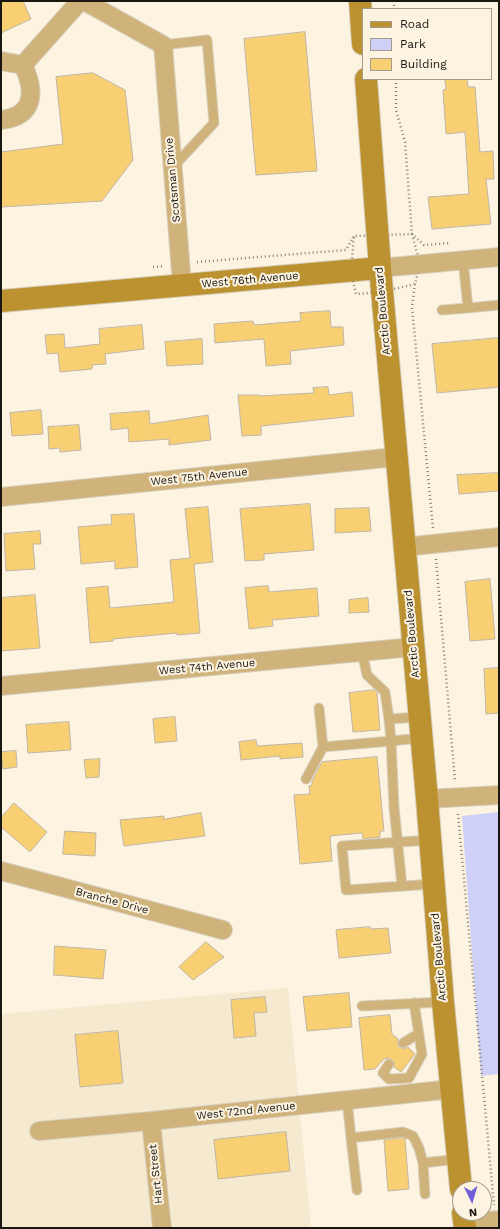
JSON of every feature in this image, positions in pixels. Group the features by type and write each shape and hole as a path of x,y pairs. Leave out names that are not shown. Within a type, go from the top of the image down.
{"main road":[{"path":"360,1 362,30"},
{"name":"Arctic Boulevard","path":"366,80 396,457 427,799 442,1002 460,1181"},
{"name":"West 76th Avenue","path":"1,301 380,268"}],"street":[{"path":"23,65 80,1"},
{"path":"84,1 163,45"},
{"name":"Scotsman Drive","path":"163,45 164,75 182,285"},
{"path":"1,61 23,65"},
{"path":"1,120 20,114 28,107 32,90 23,65"},
{"name":"West 76th Avenue","path":"380,268 499,257"},
{"name":"West 75th Avenue","path":"1,497 396,457"},
{"path":"404,547 499,537"},
{"name":"West 74th Avenue","path":"1,686 413,648"},
{"path":"427,799 499,795"},
{"name":"Branche Drive","path":"1,871 223,930"},
{"name":"West 72nd Avenue","path":"40,1131 151,1121 347,1100 386,1087 452,1089"},
{"name":"Hart Street","path":"151,1121 162,1228"}],"lane":[{"path":"163,45 207,40 214,123 172,168"},
{"path":"463,260 468,308"},
{"path":"442,310 499,305"},
{"path":"362,652 367,675 385,692 389,719 394,807 402,886"},
{"path":"306,779 323,747 318,708"},
{"path":"389,719 419,717"},
{"path":"323,747 421,738"},
{"path":"430,840 342,846 346,890 433,884"},
{"path":"362,1006 442,1002"},
{"path":"389,1064 383,1073 386,1087 409,1078 417,1066 422,1054 414,1003"},
{"path":"403,1043 418,1034"},
{"path":"347,1100 357,1190"},
{"path":"352,1138 403,1132 413,1136 419,1148 423,1163 425,1194"},
{"path":"423,1163 458,1159"}],"path":[{"path":"396,80 396,110 405,142 412,234 424,245 454,243"},
{"path":"415,284 412,307 497,1220"}],"shaded area":[{"path":"288,988 311,1228 1,1228 1,1014"}],"green space":[{"path":"499,812 499,1074 481,1076 462,816"}],"building":[{"path":"1,1 23,1 31,19 1,33"},
{"path":"305,32 317,171 256,175 244,39"},
{"path":"93,73 125,90 133,160 102,201 1,207 1,152 63,144 56,77"},
{"path":"445,80 467,80 468,87 475,87 480,152 493,151 494,179 486,179 491,224 432,229 428,197 469,194 465,132 446,134 443,90 446,89"},
{"path":"330,311 331,327 343,327 344,345 290,351 291,364 266,366 264,339 215,343 214,324 253,321 254,325 301,321 300,313"},
{"path":"142,325 144,349 105,354 106,364 92,365 92,369 60,372 58,353 47,354 45,335 64,334 65,348 100,344 99,329"},
{"path":"499,338 499,387 437,393 432,344"},
{"path":"202,339 203,364 167,366 165,342"},
{"path":"328,387 329,395 352,392 354,416 261,426 261,435 242,436 238,395 259,396 314,393 313,388"},
{"path":"41,410 43,434 12,436 10,413"},
{"path":"149,411 150,424 208,415 211,440 169,445 169,439 129,442 128,428 111,430 110,414"},
{"path":"79,425 81,450 60,452 60,448 49,449 48,427"},
{"path":"499,473 499,491 459,494 457,475"},
{"path":"310,504 314,550 264,554 264,560 245,561 240,509"},
{"path":"208,507 213,562 194,564 200,633 177,635 177,633 113,639 113,641 90,643 86,588 108,586 110,608 174,602 170,560 190,558 185,509"},
{"path":"369,508 371,531 335,533 335,509"},
{"path":"134,514 138,567 115,569 115,561 81,564 78,527 112,524 111,515"},
{"path":"40,531 41,544 33,544 35,569 6,571 4,534"},
{"path":"490,579 495,639 470,641 465,582"},
{"path":"268,586 269,592 317,588 319,616 272,620 273,626 249,629 245,588"},
{"path":"35,595 40,648 1,651 1,598"},
{"path":"368,598 369,612 349,613 349,600"},
{"path":"499,668 499,713 486,714 484,669"},
{"path":"375,690 377,693 380,730 353,732 349,693"},
{"path":"175,717 177,741 155,743 153,719"},
{"path":"69,722 71,750 28,753 26,725"},
{"path":"256,740 257,746 302,743 303,757 280,759 280,756 241,760 239,742"},
{"path":"16,751 17,767 3,769 1,752"},
{"path":"377,757 384,831 380,831 380,837 363,839 362,833 330,836 332,861 300,864 294,795 310,794 309,786 312,785 312,781 322,762"},
{"path":"100,759 99,777 86,778 84,760"},
{"path":"14,803 47,832 30,852 1,827 1,818"},
{"path":"201,813 205,836 124,846 120,820 164,816 164,819"},
{"path":"65,831 96,833 95,856 63,854"},
{"path":"370,927 371,929 388,928 391,953 339,958 336,930"},
{"path":"206,942 224,957 193,980 179,967"},
{"path":"55,946 106,950 103,979 54,975"},
{"path":"349,993 352,1027 307,1031 303,997"},
{"path":"265,997 267,1012 254,1013 256,1036 234,1038 231,1000"},
{"path":"390,1015 392,1034 398,1039 398,1046 403,1049 408,1047 415,1054 401,1072 394,1067 394,1062 390,1058 384,1059 375,1069 364,1070 359,1018"},
{"path":"118,1031 123,1083 80,1087 75,1035"},
{"path":"286,1132 290,1171 218,1179 214,1140"},
{"path":"405,1139 409,1189 388,1191 384,1140"}]}
